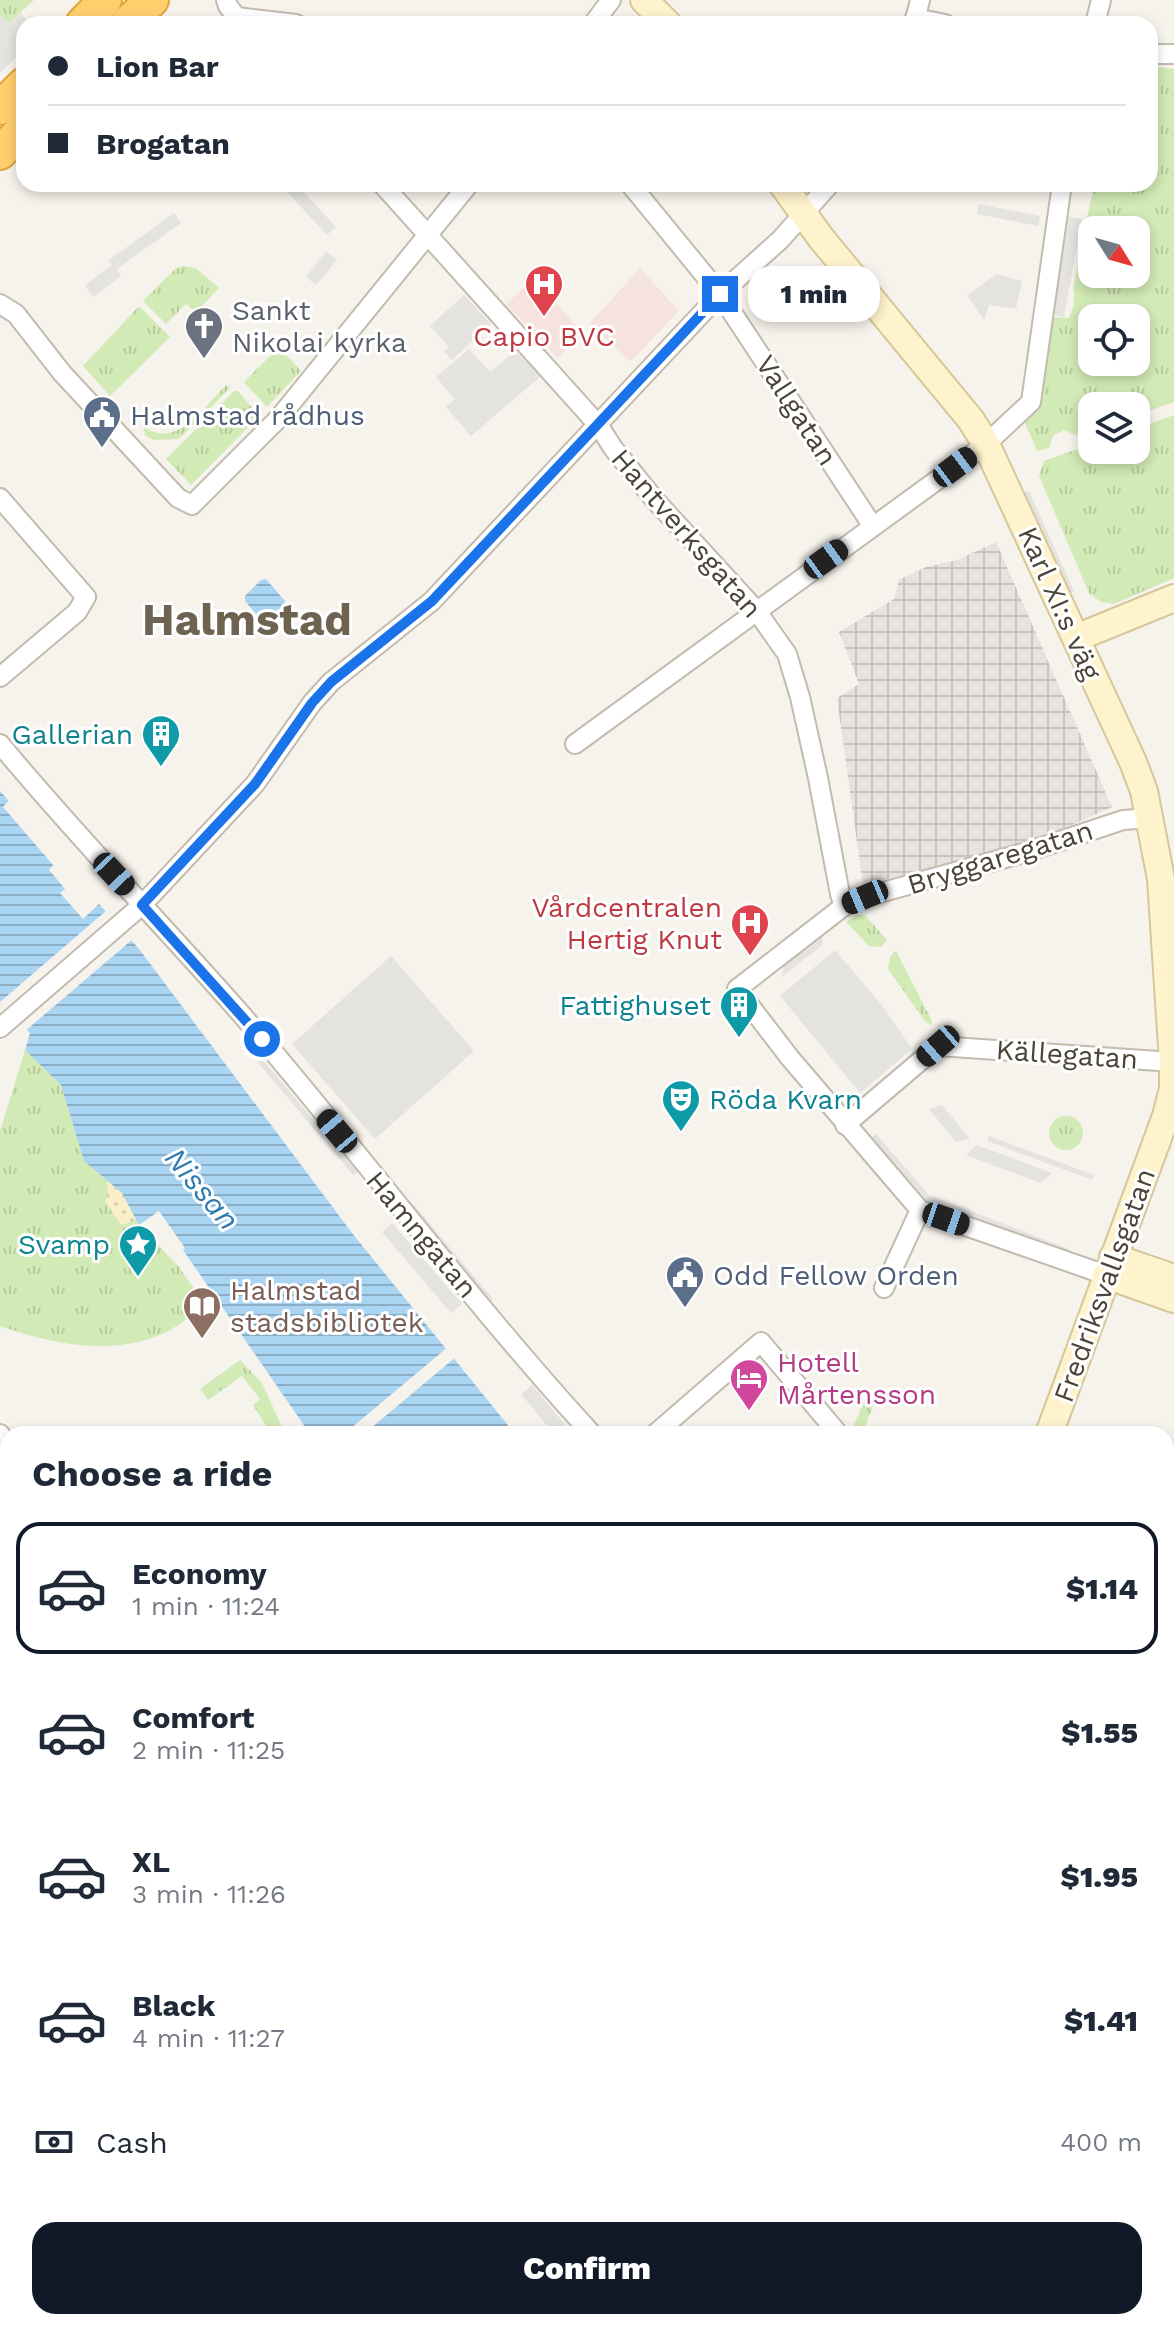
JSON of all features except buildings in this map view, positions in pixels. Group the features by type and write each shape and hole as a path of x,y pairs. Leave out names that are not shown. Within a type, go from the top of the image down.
{"highway":[{"path":"90,16 105,0"},
{"path":"135,16 152,0"},
{"path":"0,108 16,92"},
{"path":"0,153 16,136"}],"street":[{"path":"644,0 660,16"},
{"name":"Hantverksgatan","path":"389,192 599,426 654,499 756,610 787,654 800,697 844,906"},
{"path":"0,304 16,314 62,373 186,504 192,505 279,418 462,192"},
{"name":"Vallgatan","path":"637,192 720,294 872,525"},
{"name":"Karl XI:s väg","path":"788,192 971,420 986,444 1133,762 1168,878 1173,1090"},
{"path":"6,1022 142,905 255,784 312,703 331,682 432,601 720,294 804,215 823,192"},
{"path":"575,744 986,444 1031,402 1061,192"},
{"path":"0,498 86,597 77,612 0,677"},
{"path":"1076,638 1174,598"},
{"name":"Hamngatan","path":"0,744 59,815 243,1017 473,1296 585,1426"},
{"name":"Bryggaregatan","path":"845,1125 737,989 844,906 1123,820 1150,818"},
{"name":"Källegatan","path":"845,1125 938,1046 1173,1062"},
{"name":"Fredriksvallsgatan","path":"1052,1426 1173,1090"},
{"path":"845,1125 920,1210 1110,1266 1174,1278"},
{"path":"884,1288 920,1210"},
{"path":"1110,1266 1174,1299"},
{"path":"664,1426 761,1342 831,1426"}],"shaded area":[{"path":"0,15 9,23 16,17 16,58 0,73"},
{"path":"304,192 336,227 327,235 288,193"},
{"path":"979,204 1040,216 1038,226 977,214"},
{"path":"174,213 181,223 117,269 121,276 93,297 85,285 112,265 109,260"},
{"path":"1069,217 1078,218 1078,241 1064,317 1051,314"},
{"path":"326,251 337,260 316,285 306,277"},
{"path":"640,268 679,311 630,362 590,323"},
{"path":"997,274 1022,281 1016,309 989,305 984,320 967,295"},
{"name":"Capio BVC","path":"534,278 582,332 558,358 506,304"},
{"path":"464,295 491,324 452,360 444,352 449,347 430,326"},
{"path":"469,349 490,372 515,351 541,376 471,436 446,407 455,399 436,377"},
{"path":"1029,491 1074,591 1068,594 1023,493"},
{"path":"996,542 1112,807 1029,844 863,885 837,698 859,684 839,632 894,599 899,580 926,567 957,560"},
{"path":"823,927 822,945 782,977 785,957"},
{"path":"835,950 881,1004 912,1049 860,1093 780,996"},
{"path":"391,956 474,1051 375,1139 292,1044"},
{"path":"258,1054 358,1172 353,1175 254,1058"},
{"path":"942,1105 970,1139 956,1142 929,1109"},
{"path":"876,1134 929,1195 1069,1249 1067,1253 927,1200 872,1137"},
{"path":"989,1136 1094,1175 1092,1180 987,1141"},
{"path":"977,1145 1052,1173 1041,1183 966,1155"},
{"path":"414,1205 493,1299 489,1303 410,1209"},
{"path":"392,1223 462,1304 451,1313 382,1232"},
{"path":"532,1385 566,1426 547,1426 521,1394"}],"green space":[{"path":"0,0 34,0 9,23 0,15"},
{"path":"1158,67 1174,69 1174,402 1150,410 1150,392 1078,392 1078,434 1064,430 1053,436 1049,448 1037,451 1024,421 1038,408 1043,395 1043,357 1051,317 1069,318 1078,265 1078,288 1150,288 1150,216 1088,216 1092,192 1158,192"},
{"path":"184,266 196,268 219,288 196,312 186,304 166,324 143,301 175,269"},
{"path":"139,306 170,337 110,396 83,366"},
{"path":"279,347 301,371 267,407 244,382"},
{"path":"226,385 230,388 179,439 154,440 145,435 143,426 155,432 178,430 199,414"},
{"path":"234,391 238,391 259,416 191,485 166,459"},
{"path":"1174,415 1174,578 1114,604 1101,602 1089,593 1039,476 1044,461 1078,449 1078,464 1150,464 1150,424"},
{"path":"857,915 865,915 887,940 881,947 869,946 846,922"},
{"path":"896,951 932,1021 931,1026 888,969 890,957"},
{"path":"25,1050 61,1085 84,1161 122,1193 139,1225 179,1267 204,1303 183,1322 159,1335 134,1343 80,1345 0,1326 0,1131"},
{"path":"1066,1116 1078,1121 1083,1133 1078,1145 1066,1150 1054,1145 1049,1133 1054,1121"},
{"path":"240,1360 262,1383 281,1426 266,1426 253,1405 260,1399 242,1376 208,1400 200,1389"},
{"path":"868,1393 877,1397 865,1426 853,1426"}],"sand":[{"path":"107,1180 122,1193 137,1220 121,1225 105,1201"}],"water":[{"path":"266,579 285,601 269,622 264,623 245,601 245,596"},
{"name":"Nissan","path":"0,791 139,949 352,1233 509,1426 304,1426 159,1211 139,1225 122,1193 84,1161 61,1085 25,1050 30,1033 0,1002"}],"pier":[{"path":"10,799 106,906 103,908 99,904 83,919 60,893 65,889 49,870 53,865 3,807"},
{"path":"107,910 133,939 24,1032 0,1002"},
{"path":"449,1346 457,1356 374,1426 354,1426"}],"place":[{"name":"Capio BVC","path":"544,318"},
{"name":"Sankt Nikolai kyrka","path":"204,360"},
{"name":"Halmstad rådhus","path":"102,449"},
{"name":"Gallerian","path":"161,768"},
{"name":"Vårdcentralen Hertig Knut","path":"750,957"},
{"name":"Fattighuset","path":"739,1039"},
{"name":"Röda Kvarn","path":"681,1133"},
{"name":"Svamp","path":"138,1278"},
{"name":"Odd Fellow Orden","path":"685,1309"},
{"name":"Halmstad stadsbibliotek","path":"202,1340"},
{"name":"Hotell Mårtensson","path":"749,1412"}],"district":[{"name":"Halmstad","path":"247,620"}],"route":[{"path":"262,1039 142,905 255,784 312,703 331,682 432,601 720,294"}]}
